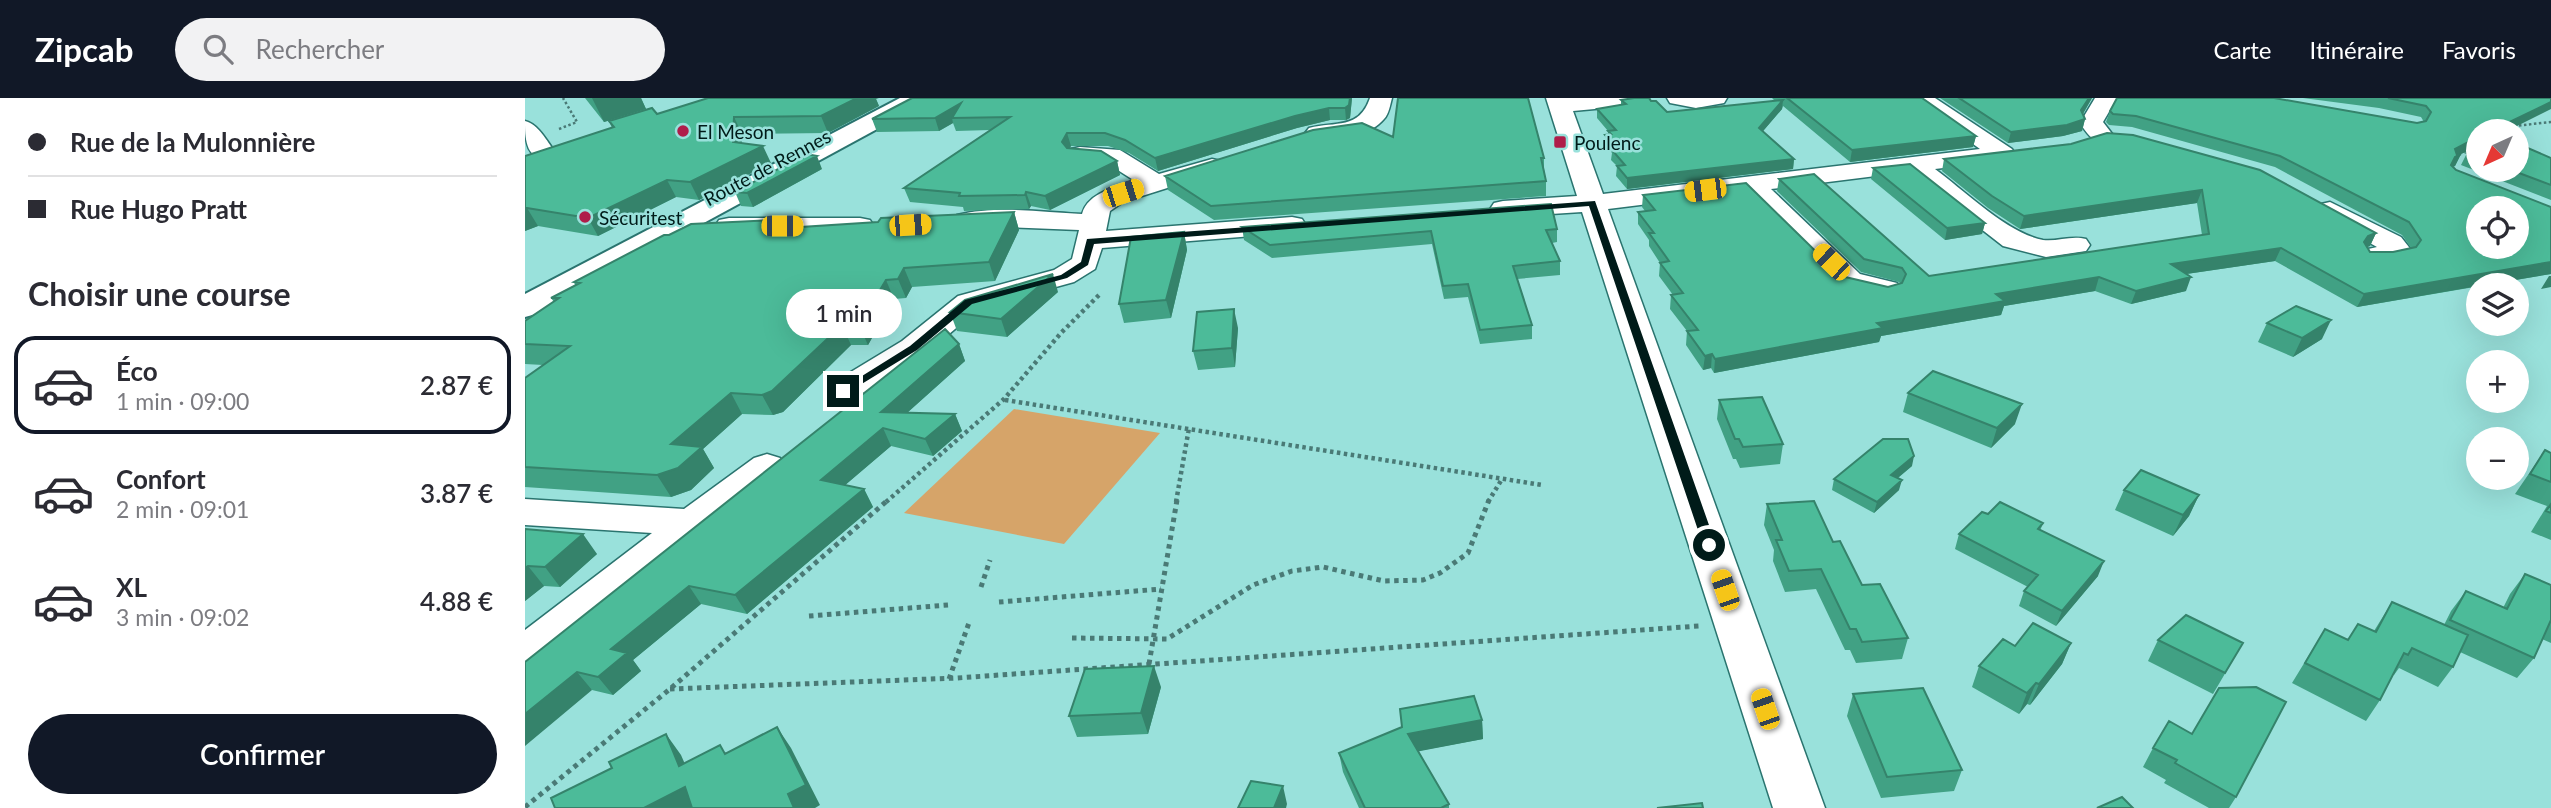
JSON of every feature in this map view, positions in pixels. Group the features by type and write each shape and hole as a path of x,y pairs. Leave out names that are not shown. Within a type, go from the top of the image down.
{"main road":[{"name":"Route de Rennes","path":"525,294 897,98"},
{"name":"Route de Rennes","path":"525,307 917,98"}],"street":[{"path":"1294,140 1331,130 1352,130 1375,116 1381,98"},
{"path":"1638,98 1559,102 1799,808"},
{"path":"1678,98 1696,102 1716,98"},
{"path":"1920,98 2003,154"},
{"path":"2075,144 2111,135 2091,123 2106,98"},
{"path":"1473,211 1592,203 2029,150"},
{"path":"1080,154 1111,155 1155,183"},
{"path":"843,391 913,348 969,302 1064,276 1085,263 1097,208 1114,196 1231,160"},
{"path":"1914,164 2013,240 2046,249 2076,245"},
{"path":"1752,185 1850,281 1886,289"},
{"path":"2311,200 2391,243 2398,251 2374,256"},
{"path":"938,223 1000,219 1091,231 1313,223"},
{"path":"679,225 887,226"},
{"path":"525,654 767,466"},
{"path":"525,513 692,523"}],"path":[{"path":"537,144 577,122 563,98"},
{"path":"2529,125 2551,122"},
{"path":"525,807 670,690 1004,399 1061,333 1099,295"},
{"path":"1004,399 1542,485"},
{"path":"1149,664 1189,428"},
{"path":"1072,638 1153,641 1167,639 1253,585 1292,571 1323,567 1384,582 1409,582 1440,573 1468,553 1488,502 1502,479"},
{"path":"981,587 990,560"},
{"path":"999,602 1161,589"},
{"path":"809,616 948,605"},
{"path":"949,678 970,620"},
{"path":"670,690 949,678 1703,626"}],"shaded area":[{"path":"1014,409 1160,433 1064,544 904,513"}],"building":[{"path":"708,98 857,98 821,116 734,117 733,142 763,146 690,182 667,180 588,218 525,208 525,156 614,127 609,121 652,108 657,114"},
{"path":"912,98 1350,98 1349,105 1345,108 1329,108 1295,116 1155,158 1125,140 1105,133 1067,133 1062,142 1067,148 1101,151 1117,161 1045,196 1026,192 1025,195 959,196 960,193 904,188 1010,117 952,118 961,103 935,118 872,119"},
{"path":"1398,98 1528,98 1544,158 1541,158 1546,181 1211,206 1165,176 1313,130 1362,123 1393,137"},
{"path":"1649,98 1667,112 1783,100 1759,128 1794,159 1627,178 1617,166 1625,165 1612,150 1618,150 1605,135 1611,134 1608,131 1616,130 1597,109 1626,104 1621,100"},
{"path":"1787,98 1922,98 1976,136 1852,150"},
{"path":"1959,98 2089,98 2081,110 2085,119 2067,125 2011,132"},
{"path":"2117,98 2274,98 2417,123 2426,121 2431,112 2426,106 2388,98 2551,98 2551,102 2516,119 2466,119 2466,143 2455,149 2457,155 2461,154 2455,157 2451,165 2466,174 2466,182 2487,182 2523,196 2466,196 2466,259 2529,259 2529,198 2551,207 2551,262 2487,273 2466,273 2466,277 2364,294 2281,248 2171,264 2191,277 2136,291 2099,277 1996,294 2005,301 1877,323 1883,328 1715,359 1712,354 1705,356 1687,331 1698,330 1671,295 1683,293 1660,263 1669,261 1649,233 1654,233 1638,212 1655,210 1643,195 1746,183 1841,276 1888,287 1902,283 1906,274 1902,268 1864,259 1779,179 1814,174 1929,276 2209,234 2202,190 2024,216 1992,196 1944,159 2071,144 2107,133 2133,135 2260,170 2376,233 2368,236 2364,242 2370,252 2393,252 2416,247 2421,240 2409,222 2280,156 2136,116 2113,114 2110,111"},
{"path":"2529,149 2551,158 2551,185 2529,177"},
{"path":"806,154 817,156 747,193 735,192"},
{"path":"1910,164 1985,223 1947,228 1873,168"},
{"path":"1551,204 1557,229 1546,230 1560,261 1513,266 1532,325 1480,330 1468,284 1443,286 1431,231 1270,245 1242,227"},
{"path":"1014,212 989,262 904,268 898,279 886,280 859,325 842,325 772,391 762,395 731,393 671,444 702,447 678,468 657,475 525,467 525,378 570,346 525,344 525,321 559,298 551,298 580,283 574,282 664,235 691,224 776,220 769,229 878,222 881,218"},
{"path":"1184,232 1166,300 1119,304 1131,237"},
{"path":"1053,274 1001,319 950,312 965,300"},
{"path":"2296,306 2331,320 2302,338 2267,323"},
{"path":"1234,309 1232,348 1193,351 1197,312"},
{"path":"945,329 959,344 881,412 955,414 925,439 883,428 821,480 864,489 735,595 689,586 611,649 627,653 598,677 577,672 525,714 525,662"},
{"path":"1933,371 2022,404 1997,428 1908,393"},
{"path":"1762,397 1783,444 1743,447 1739,439 1735,439 1719,400"},
{"path":"1883,439 1908,439 1914,456 1891,475 1902,480 1877,502 1834,479"},
{"path":"2545,450 2551,453 2551,482 2530,474"},
{"path":"2141,470 2199,495 2183,515 2124,490"},
{"path":"1814,501 1833,542 1840,541 1862,585 1880,584 1908,638 1862,642 1856,629 1850,629 1821,569 1789,571 1776,540 1782,540 1767,504"},
{"path":"2000,502 2043,523 2038,529 2104,561 2062,611 2024,591 2038,575 1959,534 1982,512 1988,514"},
{"path":"525,529 583,534 545,567 525,568"},
{"path":"2525,574 2551,585 2551,620 2534,658 2450,620 2466,591 2507,609"},
{"path":"2392,602 2468,635 2453,667 2412,648 2408,655 2404,653 2380,700 2305,663 2325,629 2348,640 2358,624 2376,632"},
{"path":"2186,615 2243,643 2225,673 2158,640"},
{"path":"2033,623 2071,643 2039,684 2036,683 2027,693 1979,666 2003,639 2015,646"},
{"path":"1154,666 1141,713 1069,716 1085,669"},
{"path":"2256,687 2286,702 2236,797 2153,748 2169,721 2192,734 2219,688"},
{"path":"1923,688 1962,770 1887,777 1853,694"},
{"path":"1474,696 1482,720 1408,734 1449,804 1441,808 1365,808 1339,753 1402,727 1400,709"},
{"path":"777,727 806,785 788,794 794,808 692,808 685,787 644,808 555,808 551,798 612,768 609,762 666,734 679,766 720,745 725,754"},
{"path":"1251,781 1283,786 1274,808 1238,808"},
{"path":"2122,797 2133,808 2097,808"},
{"path":"1702,803 1703,808 1657,808"}],"place":[{"name":"El Meson","path":"683,131"},
{"name":"Poulenc","path":"1560,142"},
{"name":"Sécuritest","path":"585,217"}],"route":[{"path":"843,391 913,348 969,302 1064,276 1085,263 1090,241 1592,203 1709,545"}]}
